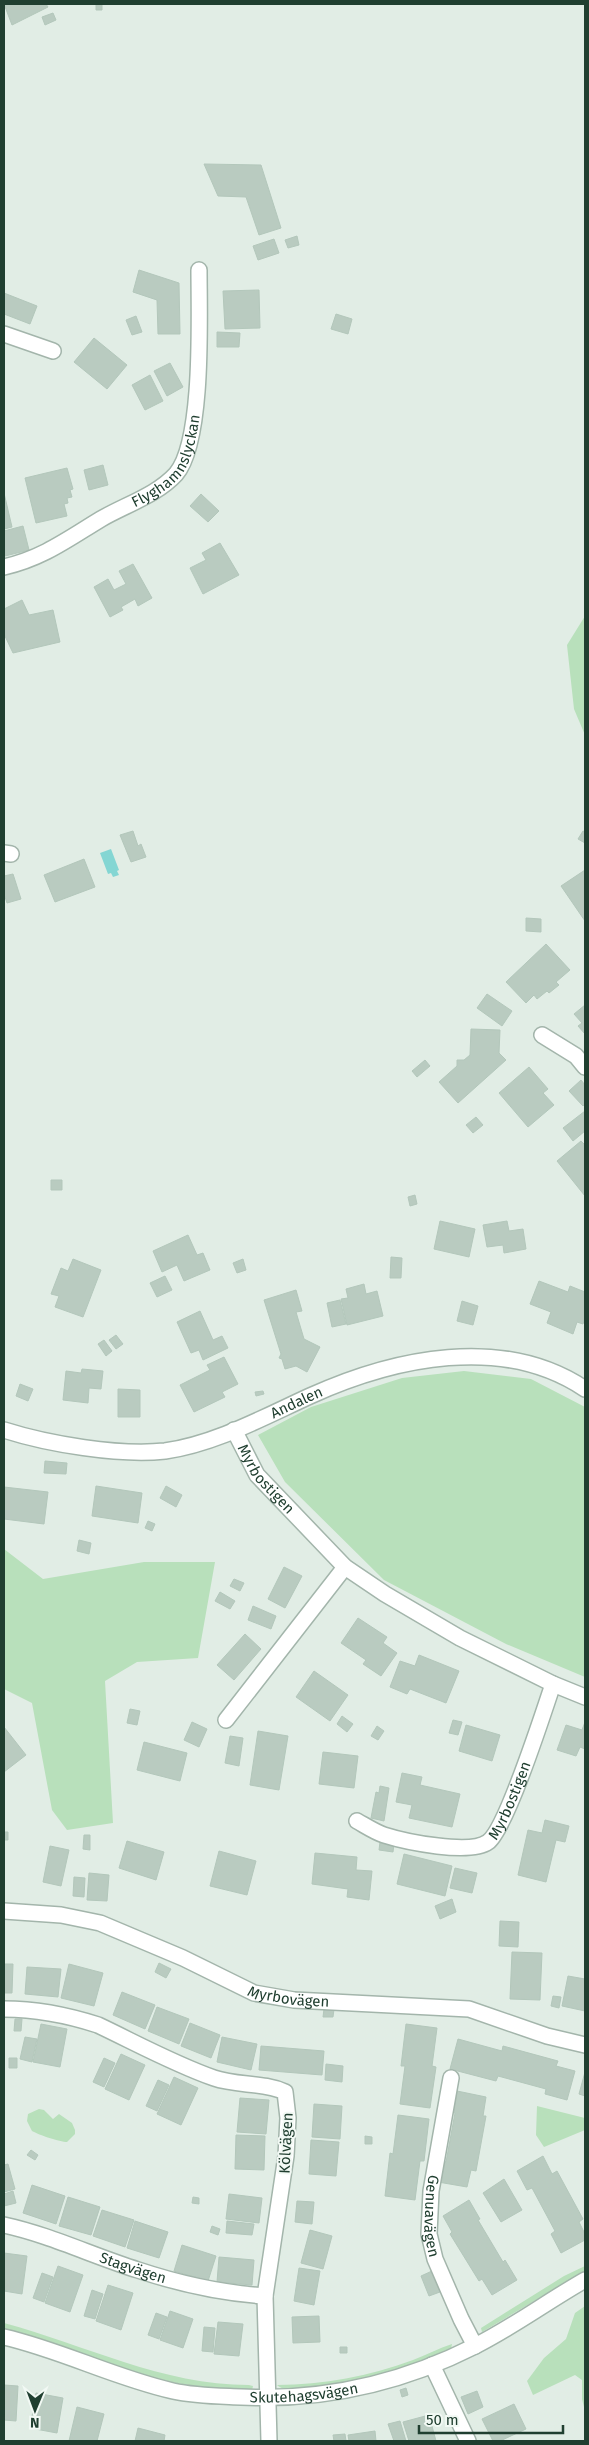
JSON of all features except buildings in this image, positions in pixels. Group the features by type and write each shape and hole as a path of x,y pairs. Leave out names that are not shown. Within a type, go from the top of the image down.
{"street":[{"name":"Flyghamnslyckan","path":"4,567 29,561 70,539 166,482 182,464 192,428 198,386 199,270"},
{"path":"4,334 53,351"},
{"path":"542,1035 576,1056 585,1067"},
{"name":"Andalen","path":"4,1430 34,1438 133,1452 165,1451 203,1442 361,1375 407,1362 500,1357 534,1363 573,1381 585,1389"},
{"name":"Myrbostigen","path":"234,1430 257,1475 345,1567 385,1594 460,1638 553,1684 585,1697"},
{"path":"226,1720 345,1567"},
{"name":"Myrbostigen","path":"357,1822 383,1835 455,1849 472,1848 488,1842 495,1834 534,1741 553,1684"},
{"name":"Myrbovägen","path":"4,1911 61,1915 100,1922 183,1958 254,1993 294,2000 469,2008 547,2036 585,2045"},
{"name":"Kölvägen","path":"4,2009 54,2013 79,2019 98,2025 215,2078 241,2084 275,2088 285,2092 288,2109 286,2156 265,2296 270,2441"},
{"name":"Genuavägen","path":"451,2078 431,2191 429,2234 435,2259 461,2319 476,2346"},
{"name":"Stagvägen","path":"4,2225 31,2231 139,2271 186,2284 213,2291 265,2296"},
{"name":"Skutehagsvägen","path":"4,2337 174,2392 268,2399 305,2398 350,2391 392,2380 432,2365 476,2346 585,2280"},
{"path":"432,2365 468,2441"}],"green space":[{"path":"585,616 585,735 574,709 567,645"},
{"path":"464,1371 531,1379 585,1407 585,1677 506,1644 384,1580 285,1482 258,1435 311,1407 402,1378"},
{"path":"4,1549 43,1579 144,1562 215,1562 198,1658 137,1662 105,1681 113,1823 67,1830 52,1810 32,1703 4,1689"},
{"path":"537,2106 585,2118 585,2130 544,2147 536,2135"},
{"path":"39,2109 44,2110 53,2119 59,2114 72,2123 75,2134 67,2142 32,2131 27,2121 28,2114"},
{"path":"585,2266 585,2271 482,2332 481,2328 564,2276"},
{"path":"585,2306 585,2411 582,2399 582,2380 575,2375 533,2395 527,2381 544,2358 566,2339 575,2313"},
{"path":"4,2323 155,2371 217,2383 249,2385 253,2386 252,2390 196,2386 143,2375 39,2339 4,2329"},
{"path":"452,2344 451,2349 416,2363 334,2386 309,2390 289,2390 277,2385 295,2385 363,2375 413,2360"}],"water":[{"path":"111,849 119,870 117,871 119,875 113,877 111,873 108,874 100,853"}]}
